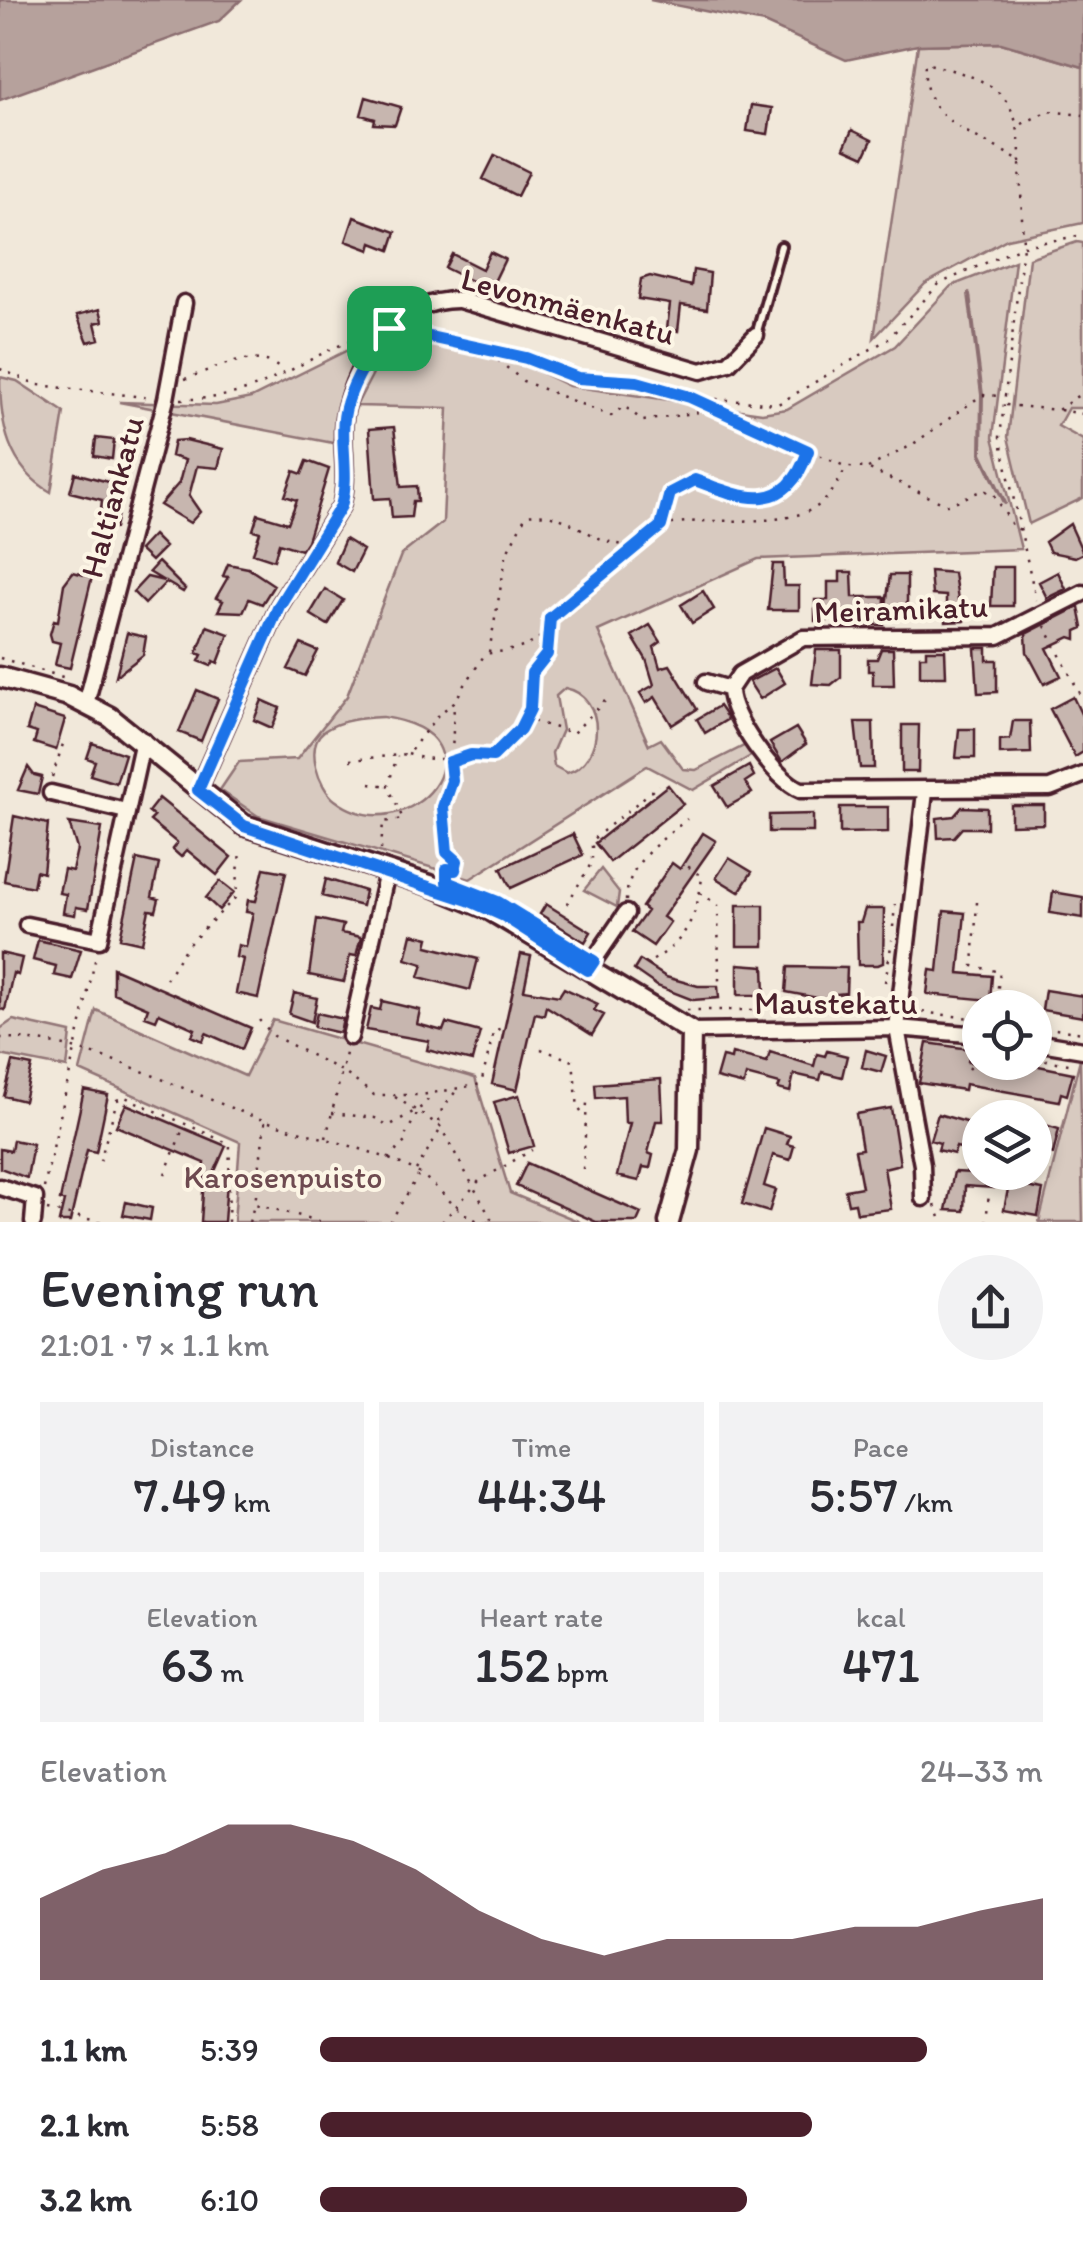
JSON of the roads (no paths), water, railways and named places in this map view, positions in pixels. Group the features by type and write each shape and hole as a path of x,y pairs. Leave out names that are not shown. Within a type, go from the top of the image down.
{"street":[{"name":"Levonmäenkatu","path":"198,790 279,606 341,506 346,488 346,405 367,359 389,328 419,306 459,300 701,371 728,362 756,336"},
{"name":"Haltiankatu","path":"89,697 168,392 184,303"},
{"name":"Meiramikatu","path":"730,690 740,674 803,638 998,636 1083,593"},
{"path":"0,677 89,697 244,826 384,866 504,916 691,1031 688,1150 668,1222"},
{"path":"706,682 730,690 732,705 769,764 790,786 819,792 1050,788 1083,775"},
{"path":"27,924 99,940 142,740"},
{"path":"924,792 898,1028 926,1195"},
{"path":"52,793 126,811"},
{"path":"350,1037 384,866"},
{"path":"588,970 626,913"},
{"name":"Maustekatu","path":"691,1031 898,1028 962,1033"},
{"path":"1052,1045 1083,1050"},
{"path":"0,1187 30,1194 35,1215"}],"lane":[{"path":"756,336 781,246"}],"waterway":[{"path":"969,294 982,395 981,453 1005,503"}],"park label":[{"name":"Karosenpuisto","path":"283,1177"}]}
